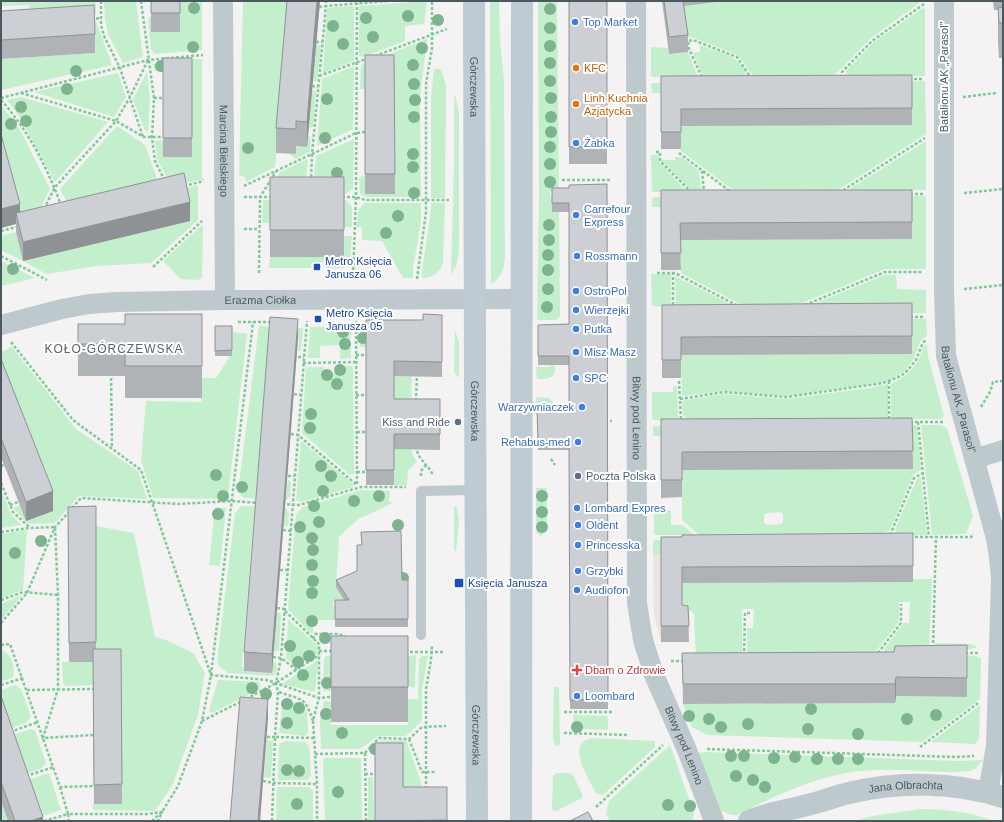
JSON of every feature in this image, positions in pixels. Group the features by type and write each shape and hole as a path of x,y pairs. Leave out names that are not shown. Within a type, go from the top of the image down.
{"main road":[{"name":"Górczewska","path":"474,1 477,821"},
{"path":"521,821 522,1"}],"street":[{"name":"Marcina Bielskiego","path":"223,1 225,300"},
{"name":"Bitwy pod Lenino","path":"636,1 637,603 643,640 654,675 687,750 714,821"},
{"name":"Batalionu AK „Parasol”","path":"944,1 944,291 946,356 996,538 999,557 1001,579 996,795"},
{"name":"Erazma Ciołka","path":"4,334 37,315 89,304 117,302 522,299"},
{"path":"974,459 1003,450"},
{"name":"Jana Olbrachta","path":"749,821 762,815 810,805 849,793 890,786 917,784 961,788 996,795"},
{"name":"Jana Olbrachta","path":"788,821 810,805"}],"lane":[{"path":"421,635 421,491 475,490"}],"path":[{"path":"101,1 101,18 104,36 120,68 144,137"},
{"path":"141,1 154,98 152,138 155,161 165,182"},
{"path":"311,182 312,154 326,1"},
{"path":"319,7 388,1"},
{"path":"417,284 418,266 426,221 426,84 432,48 432,1"},
{"path":"835,79 842,79 842,72 872,41 928,1"},
{"path":"353,275 356,197 356,3"},
{"path":"86,19 101,18"},
{"path":"319,76 447,29"},
{"path":"705,80 703,80 692,56 688,41 693,40 737,57 751,77 751,80 744,80"},
{"path":"316,42 322,42"},
{"path":"62,207 55,187 25,130 15,115 1,99 148,60 205,55 223,58"},
{"path":"40,215 55,187 116,121 130,97 148,60"},
{"path":"902,79 929,79"},
{"path":"312,86 318,87"},
{"path":"21,93 116,121 144,137 163,137"},
{"path":"944,99 996,93"},
{"path":"154,98 163,98"},
{"path":"308,132 314,133"},
{"path":"242,187 356,133 365,132"},
{"path":"850,194 842,194 845,189 929,135"},
{"path":"654,152 660,152 660,161 693,195 686,195"},
{"path":"679,153 734,194 727,194"},
{"path":"259,273 260,197 277,170"},
{"path":"699,195 704,195 702,170"},
{"path":"562,180 612,180"},
{"path":"181,186 200,182"},
{"path":"958,194 1003,189"},
{"path":"242,192 242,203"},
{"path":"909,194 930,194"},
{"path":"242,197 274,197"},
{"path":"340,197 356,197 365,200 449,200"},
{"path":"153,267 202,221"},
{"path":"242,223 242,229 259,229"},
{"path":"1,231 23,226"},
{"path":"1,256 46,280"},
{"path":"667,309 673,309 673,272"},
{"path":"654,273 673,272 743,309 736,309"},
{"path":"803,306 885,272 930,272"},
{"path":"944,291 1003,285"},
{"path":"908,317 930,317"},
{"path":"299,322 314,321"},
{"path":"349,321 362,321"},
{"path":"356,321 357,485"},
{"path":"230,322 276,322"},
{"path":"158,821 178,786 202,721 211,675 254,322"},
{"path":"272,821 278,692 276,683 281,658 307,322"},
{"path":"4,334 73,420 141,470 211,675"},
{"path":"680,399 724,392 787,397 870,386 889,381 901,376 907,371 916,360 922,345 930,336"},
{"path":"11,342 19,340"},
{"path":"356,355 366,354"},
{"path":"298,356 304,357"},
{"path":"303,363 356,362"},
{"path":"416,405 417,367"},
{"path":"111,372 112,448"},
{"path":"679,381 681,423 687,423"},
{"path":"882,422 889,422 889,381"},
{"path":"980,410 990,392 993,382 1003,381"},
{"path":"294,394 301,395"},
{"path":"356,395 366,395"},
{"path":"598,421 612,421"},
{"path":"904,422 949,422"},
{"path":"918,422 930,537"},
{"path":"357,432 366,432"},
{"path":"291,434 298,435 361,487"},
{"path":"415,444 418,456 430,469 434,479"},
{"path":"551,459 556,465"},
{"path":"357,472 366,472"},
{"path":"890,537 914,478 923,474"},
{"path":"288,476 294,476"},
{"path":"1,483 13,512 29,528"},
{"path":"277,504 299,505 361,487 414,487"},
{"path":"1,624 27,593 55,527 82,498 178,504 232,501 262,503"},
{"path":"10,505 18,502"},
{"path":"1,532 29,528 55,527"},
{"path":"43,738 58,689 58,595 55,527"},
{"path":"283,530 291,531"},
{"path":"906,537 971,536 975,533"},
{"path":"933,653 936,537"},
{"path":"280,570 288,570"},
{"path":"1,600 23,592 58,595"},
{"path":"877,654 901,623 901,604"},
{"path":"277,608 285,610 319,644 319,698 313,721"},
{"path":"744,660 745,613 750,613"},
{"path":"313,639 315,634 338,634 345,636"},
{"path":"1,645 10,644 54,767 70,821"},
{"path":"426,793 426,689 432,644"},
{"path":"320,651 335,652"},
{"path":"404,652 445,652"},
{"path":"961,653 985,652"},
{"path":"202,721 276,683 320,655"},
{"path":"273,657 281,658 297,670"},
{"path":"669,661 691,661"},
{"path":"211,675 267,680 319,698 331,697"},
{"path":"1,685 23,678"},
{"path":"27,690 93,690"},
{"path":"278,692 304,701 309,708 313,721 317,784 317,821"},
{"path":"920,747 983,700"},
{"path":"564,712 613,712"},
{"path":"7,733 38,722"},
{"path":"366,821 365,753 379,738 409,738 422,727 446,726"},
{"path":"564,733 628,735"},
{"path":"43,738 93,735"},
{"path":"267,737 314,738"},
{"path":"409,738 422,772 435,772"},
{"path":"596,807 666,742"},
{"path":"687,750 735,749 956,757 980,755"},
{"path":"315,754 365,753"},
{"path":"23,777 54,767"},
{"path":"365,774 374,774"},
{"path":"263,781 274,783 317,784"},
{"path":"60,787 94,786"},
{"path":"44,821 68,814 148,814 162,812"},
{"path":"152,821 162,812"}],"shaded area":[{"path":"653,554 682,554 688,583 689,642 661,642 654,615"}],"green space":[{"path":"1,1 96,1 96,14 30,17 29,5 1,6"},
{"path":"104,1 136,1 143,57 123,63 108,34"},
{"path":"180,1 202,1 202,50 154,54 151,49 148,19 151,16 152,32 180,32"},
{"path":"243,1 289,1 275,167 246,182 245,177 239,175"},
{"path":"427,1 424,24 405,26 405,41 363,57 359,55 359,6"},
{"path":"490,1 499,1 500,40 504,80 505,257 502,272 499,278 493,283 491,283"},
{"path":"538,1 557,1 559,191 550,191 550,197 552,197 552,212 559,212 560,317 556,320 537,320 539,194"},
{"path":"726,1 922,1 870,39 839,71 830,77 757,77 751,73 738,55 691,37 686,38 682,6"},
{"path":"354,6 354,61 323,73 327,8"},
{"path":"923,8 925,9 925,76 847,76 846,71 874,42"},
{"path":"96,21 112,65 1,90 1,59 95,53 74,22"},
{"path":"427,39 420,97 421,197 366,197 360,194 359,178 365,175 365,89 360,89 361,65"},
{"path":"316,44 321,46 317,81 313,82"},
{"path":"700,45 721,52 741,64 745,70 746,77 704,77 693,53 700,52"},
{"path":"651,47 668,48 669,54 688,52 698,77 651,76"},
{"path":"202,59 202,177 200,180 174,185 170,183 157,159 155,141 163,140 171,69 155,71 152,64 175,60"},
{"path":"354,66 353,129 317,146 322,79"},
{"path":"434,69 441,69 446,85 445,198 431,198 431,97"},
{"path":"147,72 150,99 148,133 144,129 133,99"},
{"path":"118,73 126,97 114,117 34,92"},
{"path":"925,81 926,134 838,190 734,189 729,187 681,151 681,126 912,125 893,82"},
{"path":"701,83 703,93 652,93 651,84"},
{"path":"312,89 316,92 313,127 309,128"},
{"path":"454,95 459,113 459,253 456,266 451,276 454,164"},
{"path":"21,97 108,122 55,182 19,116 7,100"},
{"path":"1,105 19,128 50,189 35,219 20,223 1,153"},
{"path":"117,126 145,145 159,184 69,206 60,189"},
{"path":"308,136 311,137 310,152 295,159 290,154 295,154 296,146 307,147"},
{"path":"354,139 353,189 346,194 320,193 313,189 316,156"},
{"path":"926,141 926,190 850,190 851,188"},
{"path":"651,155 658,155 659,162 687,192 652,192"},
{"path":"675,157 681,157 699,171 701,189 699,191 693,192 661,160 675,160"},
{"path":"308,159 305,189 267,191 280,172"},
{"path":"198,185 198,220 151,263 97,266 46,274 1,250 1,236 16,232 24,261 190,221 177,191"},
{"path":"893,196 924,196 926,198 926,269 885,269 795,306 744,306 681,273 680,240 912,239 912,207"},
{"path":"654,197 700,197 701,208 652,207 652,199"},
{"path":"263,200 346,200 352,207 352,227 344,227 344,204 270,204 270,223 262,223"},
{"path":"365,203 421,203 421,221 413,269 413,278 403,278 382,241 362,240 362,227 356,227 359,209"},
{"path":"431,203 445,203 443,263 435,274 422,278 429,222"},
{"path":"202,225 202,278 197,280 181,279 163,261"},
{"path":"344,236 352,236 350,260 344,268 326,268 326,262 311,263 311,268 269,268 270,257 344,257"},
{"path":"1,261 35,278 1,286"},
{"path":"651,274 671,274 671,307 652,306"},
{"path":"885,275 896,275 897,289 926,290 926,313 898,313 808,306"},
{"path":"675,276 734,306 676,307"},
{"path":"912,319 926,319 927,336 921,340 914,358 905,371 882,382 789,396 722,391 685,396 682,395 681,355 912,354"},
{"path":"259,326 303,328 301,351 298,351 299,338 269,335 256,491 286,494 288,480 291,482 290,497 286,500 244,498 238,492"},
{"path":"348,326 350,329 351,358 340,359 340,345 320,346 320,358 308,358 310,327"},
{"path":"360,326 412,326 411,444 412,453 417,462 408,470 407,485 394,485 394,336 366,347 360,347"},
{"path":"455,330 459,343 459,378 454,372"},
{"path":"233,332 247,334 228,497 224,499 153,498 141,460 146,401 201,402 202,378 216,378 232,353"},
{"path":"551,334 555,334 555,371 550,377 545,379 537,379 536,367 551,367"},
{"path":"927,344 928,356 944,416 941,419 891,419 891,384 904,377 912,369 919,359 924,346"},
{"path":"12,347 76,429 138,471 147,499 79,496 55,523 28,524 15,510 14,508 20,505 26,521 53,510 1,378 1,352"},
{"path":"337,366 353,366 354,474 350,475 302,433 306,367 324,367 324,374 337,373"},
{"path":"888,384 888,419 687,420 683,415 682,402 685,400 724,394 787,399"},
{"path":"673,386 677,386 678,419 676,421 654,420 652,418 652,392 673,392"},
{"path":"536,397 549,398 555,404 555,449 551,416 536,415"},
{"path":"897,425 917,425 921,470 913,475 890,530 884,533 699,535 682,520 682,470 913,469","holes":["780,512 783,514 783,522 781,524 767,525 764,523 764,515 767,513"]},
{"path":"921,425 941,425 947,428 973,516 966,534 932,535"},
{"path":"654,426 698,426 701,436 653,436"},
{"path":"301,441 353,484 353,487 301,502 296,500"},
{"path":"921,477 927,535 898,535 895,529 917,479"},
{"path":"536,488 546,488 547,491 547,529 541,536 536,532"},
{"path":"1,490 11,514 22,525 1,528"},
{"path":"361,490 390,491 389,502 394,502 358,519 339,537 336,587 344,600 342,602 333,601 335,620 318,620 318,624 313,624 313,633 310,633 288,609 296,514 303,507"},
{"path":"241,506 285,507 289,513 288,526 283,526 283,515 254,513 242,667 271,670 272,660 277,664 276,672 273,676 228,673 220,667 217,661 235,513"},
{"path":"454,506 457,508 459,521 456,552 454,550"},
{"path":"215,507 226,508 220,566 209,565"},
{"path":"654,510 671,510 671,525 683,525 694,535 656,535 654,533"},
{"path":"96,526 134,533 155,637 166,640 193,653 205,673 198,715 172,786 155,811 93,810 93,804 122,804 93,668 93,685 66,686 63,683 62,662 96,662"},
{"path":"27,530 23,590 1,598 1,534"},
{"path":"655,540 700,540 682,554 653,554 653,542"},
{"path":"913,579 932,579 929,648 896,650 889,654 885,653 884,649 904,623 909,623 910,602 899,602 899,622 871,656 747,658 747,628 753,628 754,609 742,609 742,658 696,659 694,614 691,611 682,611 682,583 913,582"},
{"path":"22,595 1,620 1,604"},
{"path":"276,613 281,613 279,651 273,651"},
{"path":"288,619 318,646 317,654 296,667 286,658"},
{"path":"935,643 970,644 976,646 976,648 938,650 935,648"},
{"path":"1,650 5,651 10,657 14,674 13,677 1,682"},
{"path":"416,654 415,688 408,686 408,671 331,670 331,691 323,691 324,659 326,656 412,656"},
{"path":"954,655 976,656 981,659 980,699 922,742 707,735 692,727 683,704 894,703 896,696 967,697 967,665"},
{"path":"422,656 428,656 422,690 422,721 406,736 378,736 360,749 321,749 320,719 324,701 331,702 331,725 408,725 408,699 418,699 419,659"},
{"path":"318,660 315,692 282,684"},
{"path":"218,680 260,682 260,689 212,713 209,711"},
{"path":"15,685 21,689 31,717 26,723 6,730 1,715 1,690"},
{"path":"554,687 559,688 560,744 557,746 555,745 553,739"},
{"path":"283,700 302,704 307,712 308,733 305,736 279,733"},
{"path":"980,705 979,739 975,744 931,742"},
{"path":"573,715 607,716 608,730 575,730"},
{"path":"31,729 35,730 46,763 42,768 22,775 8,736"},
{"path":"594,738 655,741 655,747 603,795 596,793 584,770 579,753 580,746 585,741"},
{"path":"267,740 273,741 271,778 264,777"},
{"path":"406,740 422,785 422,821 375,761 380,741"},
{"path":"286,741 305,742 309,746 311,776 307,780 278,780 279,744"},
{"path":"670,745 694,813 692,821 610,821 606,814 609,801"},
{"path":"706,752 959,761 983,760 975,769 970,771 947,772 878,770 841,774 805,784 737,815 731,815 719,810 697,753"},
{"path":"325,758 361,758 362,821 325,821 323,762"},
{"path":"49,773 61,810 37,818 24,781"},
{"path":"556,773 570,773 573,775 583,796 582,798 554,811 552,808 553,776"},
{"path":"368,777 373,777 374,821 368,821"},
{"path":"277,787 309,787 313,791 313,821 276,821"},
{"path":"1,801 8,821 1,821"},
{"path":"920,809 958,812 976,815 994,821 855,821 873,816"}],"building":[{"path":"151,1 180,1 180,13 151,13"},
{"path":"287,1 317,1 307,122 296,121 296,129 276,128"},
{"path":"569,1 607,1 607,147 569,147"},
{"path":"664,1 683,1 688,35 669,37"},
{"path":"94,5 95,34 1,40 1,11"},
{"path":"1003,7 1003,23 999,23 998,8"},
{"path":"365,55 394,55 395,174 365,174"},
{"path":"163,58 192,58 192,138 163,138"},
{"path":"912,75 912,108 681,109 681,132 661,132 661,76"},
{"path":"1,134 20,204 1,209"},
{"path":"184,173 190,202 23,242 16,213"},
{"path":"270,177 344,177 344,230 270,230"},
{"path":"607,184 608,699 570,700 569,441 538,440 537,409 569,409 569,356 538,356 538,325 569,324 569,203 552,203 552,188 569,188 569,185"},
{"path":"661,190 912,190 912,222 680,223 681,253 661,253"},
{"path":"912,303 912,336 681,337 681,360 662,360 662,305"},
{"path":"125,314 202,314 202,366 125,366 125,344 78,344 78,324 125,324"},
{"path":"423,314 442,315 442,362 394,361 394,399 440,399 440,434 394,434 394,470 366,470 366,320 423,320"},
{"path":"270,317 298,319 272,654 244,652"},
{"path":"215,326 232,326 232,350 215,351"},
{"path":"1,359 53,491 26,502 1,438"},
{"path":"912,418 913,451 682,452 682,480 661,480 661,419"},
{"path":"96,506 96,642 69,643 68,507"},
{"path":"401,531 402,580 408,580 408,619 335,619 335,600 349,600 336,580 357,571 357,545 362,545 361,532"},
{"path":"913,533 913,566 682,567 682,605 688,606 689,626 661,626 661,537 682,537 682,535"},
{"path":"331,636 408,636 408,687 331,687"},
{"path":"967,645 967,678 896,677 895,684 683,684 682,653 894,652 895,646"},
{"path":"93,649 121,649 122,784 94,785"},
{"path":"1,696 43,817 30,821 15,821 1,782"},
{"path":"240,697 268,699 258,821 230,821"},
{"path":"375,743 403,743 403,787 447,787 447,820 375,821"},
{"path":"588,812 593,821 570,821"}],"place":[{"name":"Top Market","path":"575,22"},
{"name":"KFC","path":"576,68"},
{"name":"Linh Kuchnia Azjatycka","path":"576,104"},
{"name":"Żabka","path":"576,143"},
{"name":"Carrefour Express","path":"576,215"},
{"name":"Rossmann","path":"577,256"},
{"name":"Metro Księcia Janusza 06","path":"317,267"},
{"name":"OstroPol","path":"576,291"},
{"name":"Wierzejki","path":"576,310"},
{"name":"Metro Księcia Janusza 05","path":"318,319"},
{"name":"Putka","path":"576,329"},
{"name":"Misz Masz","path":"576,352"},
{"name":"SPC","path":"576,378"},
{"name":"Warzywniaczek","path":"582,407"},
{"name":"Kiss and Ride","path":"458,422"},
{"name":"Rehabus-med","path":"578,442"},
{"name":"Poczta Polska","path":"578,476"},
{"name":"Lombard Expres","path":"577,508"},
{"name":"Oldent","path":"578,525"},
{"name":"Princesska","path":"578,545"},
{"name":"Grzybki","path":"578,571"},
{"name":"Księcia Janusza","path":"459,583"},
{"name":"Audiofon","path":"577,590"},
{"name":"Dbam o Zdrowie","path":"577,670"},
{"name":"Loombard","path":"577,696"}],"district":[{"name":"KOŁO-GÓRCZEWSKA","path":"114,349"}]}
